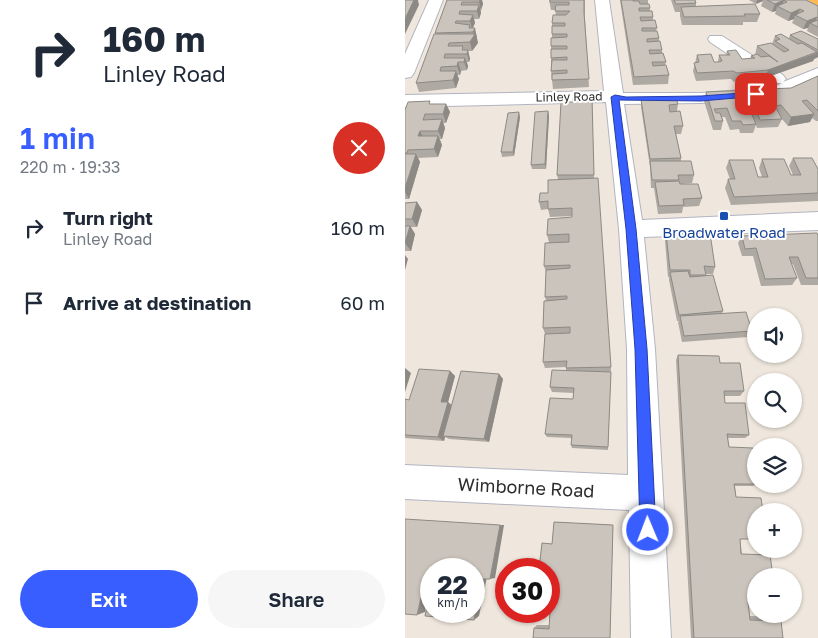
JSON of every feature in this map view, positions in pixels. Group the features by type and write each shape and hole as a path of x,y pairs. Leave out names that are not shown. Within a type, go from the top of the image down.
{"street":[{"path":"405,73 436,0"},
{"path":"602,0 631,229 641,349 651,638"},
{"path":"716,39 789,87"},
{"name":"Linley Road","path":"405,101 615,97 626,99 701,98 775,93 818,73"},
{"path":"631,229 818,221"},
{"name":"Wimborne Road","path":"405,482 647,493"}],"building":[{"path":"405,0 414,0 405,19"},
{"path":"447,0 480,0 479,2 462,2 461,5 479,5 477,11 460,11 459,14 473,15 470,21 456,21 455,23 470,25 469,28 475,28 473,32 435,33"},
{"path":"550,0 584,0 589,79 552,80 552,74 567,73 567,70 551,71 552,60 567,60 567,57 551,58 551,49 567,49 567,46 551,46 551,38 567,37 567,34 552,34 552,26 565,26 565,23 552,23 553,15 566,15 570,11 555,11 556,5 569,5 569,2 550,2"},
{"path":"621,0 633,0 639,1 640,4 649,4 650,8 639,8 639,11 652,11 653,17 640,17 641,21 655,20 657,28 642,28 642,31 657,31 659,38 647,39 647,42 660,41 662,50 649,50 650,54 663,53 666,62 652,62 653,66 666,65 669,75 634,77"},
{"path":"674,0 695,0 696,3 676,4"},
{"path":"767,0 784,0 775,4"},
{"path":"784,0 806,0 818,6 818,18 807,21 795,15 804,11 800,9 791,13 777,6 787,2"},
{"path":"755,4 760,14 744,14 745,16 684,17 681,7"},
{"path":"818,20 818,27 810,23"},
{"path":"801,31 818,39 818,50 790,35"},
{"path":"434,34 475,34 470,42 449,43 448,46 463,46 462,50 468,50 467,54 445,54 444,58 465,58 464,62 458,62 457,66 441,67 440,71 456,71 453,80 416,83"},
{"path":"781,34 817,52 768,70 737,73 733,71 697,73 694,63 699,62 697,55 711,54 714,62 718,62 722,61 719,55 730,55 727,51 736,50 742,59 755,58 751,56 757,54 761,57 769,56 778,62 757,46 771,43 784,52 789,50 775,41 780,39 775,36"},
{"path":"818,76 818,111 807,100 802,101 814,114 791,117 781,105 775,106 782,119 760,120 755,107 749,108 756,124 743,125 741,121 732,121 727,108 714,109 716,113 720,113 723,121 715,121 706,92 791,88"},
{"path":"573,98 592,98 594,175 557,175 561,102 573,102"},
{"path":"676,98 678,104 669,105 670,112 680,111 683,126 674,126 681,158 650,159 641,99"},
{"path":"430,101 429,104 446,104 443,114 425,114 423,120 442,119 438,131 420,131 418,136 438,136 434,149 408,150 405,153 405,110 408,102"},
{"path":"548,111 545,164 531,165 535,112"},
{"path":"519,112 513,152 501,152 508,113"},
{"path":"405,154 416,154 405,188"},
{"path":"793,158 812,158 818,169 818,193 734,197 728,179 735,179 729,160 753,160 758,177 768,177 762,159 784,159 791,175 801,175"},
{"path":"650,161 691,161 694,175 678,175 679,180 652,180"},
{"path":"598,178 611,367 566,368 567,361 543,362 545,334 570,333 570,327 543,328 544,301 567,299 567,296 545,297 546,270 570,268 570,265 544,266 545,243 569,242 569,234 547,235 548,219 572,217 572,208 548,209 548,201 539,202 540,193 548,193 548,180"},
{"path":"679,181 680,184 698,184 702,198 683,199 684,205 659,206 655,182"},
{"path":"417,202 412,219 405,219 405,203"},
{"path":"405,226 410,226 405,243"},
{"path":"666,233 710,233 715,267 704,266 706,275 690,275 690,270 670,270"},
{"path":"817,233 818,278 806,278 798,257 789,257 797,278 765,279 756,248 745,249 742,236"},
{"path":"688,271 690,277 713,275 723,311 679,315 670,272"},
{"path":"746,312 747,331 684,336 680,316"},
{"path":"678,355 719,356 720,363 740,363 744,391 724,391 725,403 745,403 749,435 727,434 729,447 747,448 747,484 734,484 736,497 761,498 762,503 747,503 747,539 740,539 741,554 747,554 747,558 770,558 772,568 747,568 747,623 781,623 783,638 694,638"},
{"path":"419,369 450,371 441,402 448,402 438,437 405,435 405,399 409,400"},
{"path":"552,370 611,372 608,447 571,445 572,435 545,434 550,398 573,399 574,388 550,387"},
{"path":"461,371 499,374 484,439 443,436"},
{"path":"405,519 500,525 490,579 485,579 485,558 420,558 420,602 417,615 405,614"},
{"path":"554,522 613,525 610,638 533,638 534,628 549,629 549,623 560,623 560,558 540,558 542,543 552,544"}],"place":[{"name":"Broadwater Road","path":"724,216"}],"route":[{"path":"648,530 641,349 631,229 615,97 626,99 701,98 756,94"}]}
